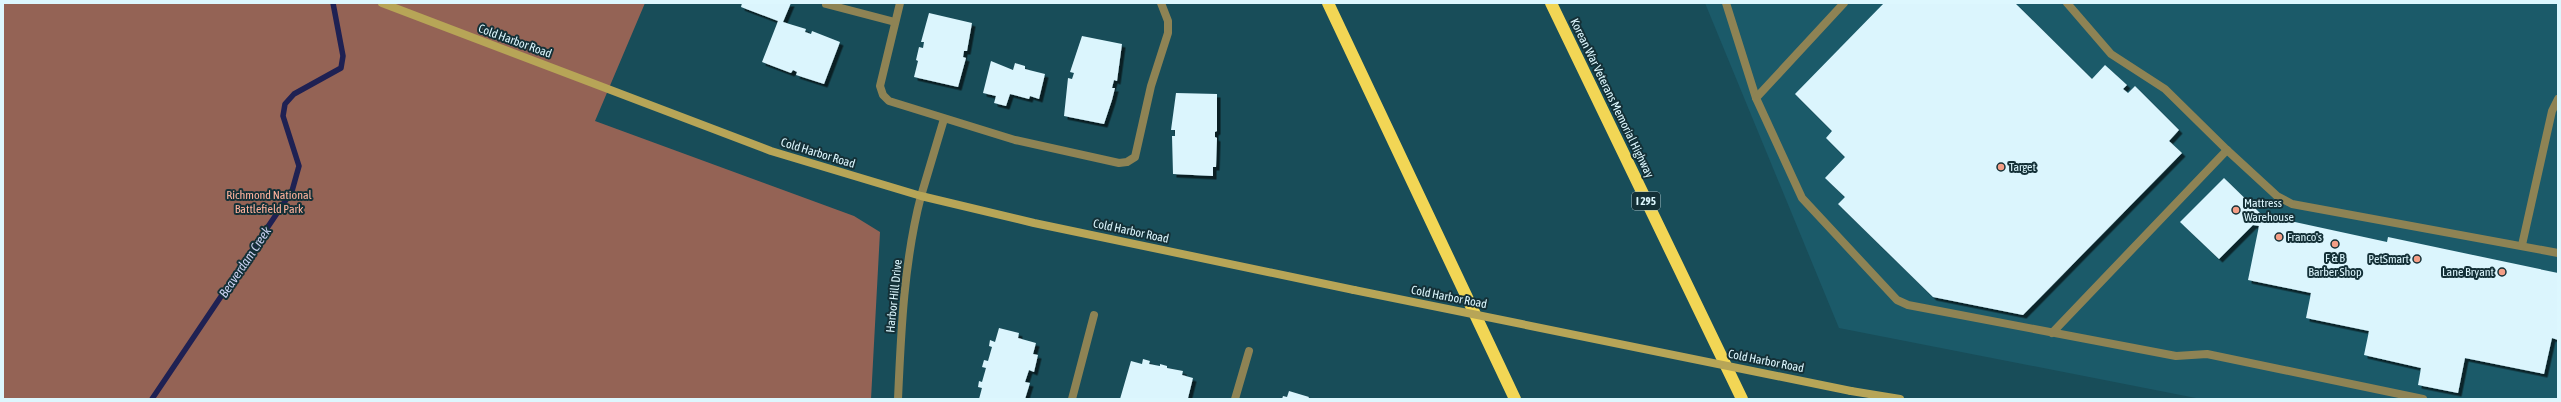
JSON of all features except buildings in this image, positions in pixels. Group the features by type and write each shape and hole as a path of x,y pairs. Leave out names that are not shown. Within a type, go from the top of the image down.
{"highway":[{"path":"1328,3 1514,399"},
{"name":"Korean War Veterans Memorial Highway","path":"1551,3 1742,399"}],"main road":[{"name":"Cold Harbor Road","path":"382,3 771,151 921,196 1042,224 1354,290 1851,391 1900,399"}],"street":[{"path":"900,3 880,86 883,95 894,104 1015,140 1119,163 1127,162 1135,157 1151,86 1168,33 1168,21 1161,3"},
{"path":"1756,98 1844,3"},
{"path":"2068,3 2111,54 2165,89 2227,150 2277,196 2292,204 2522,245 2558,253"},
{"path":"826,4 895,22"},
{"path":"1728,4 1756,98 1802,198 1898,300 1908,305 2176,356 2207,354 2423,399"},
{"path":"2522,245 2552,111 2558,99"},
{"name":"Harbor Hill Drive","path":"898,399 901,343 912,236 921,196 944,119"},
{"path":"2052,333 2227,150"},
{"path":"1072,399 1094,315"},
{"path":"1235,399 1249,351"}],"shaded area":[{"path":"1705,3 2558,3 2558,399 2201,399 1839,328"}],"green space":[{"name":"Richmond National Battlefield Park","path":"3,3 645,3 595,121 854,216 880,232 871,399 3,399"}],"waterway":[{"name":"Beaverdam Creek","path":"152,399 292,191 299,166 283,116 285,104 294,94 341,68 343,56 333,3"}],"place":[{"name":"Target","path":"2001,167"},
{"name":"Mattress Warehouse","path":"2236,210"},
{"name":"Franco's","path":"2279,237"},
{"name":"F & B Barber Shop","path":"2335,244"},
{"name":"PetSmart","path":"2417,259"},
{"name":"Lane Bryant","path":"2502,272"}]}
